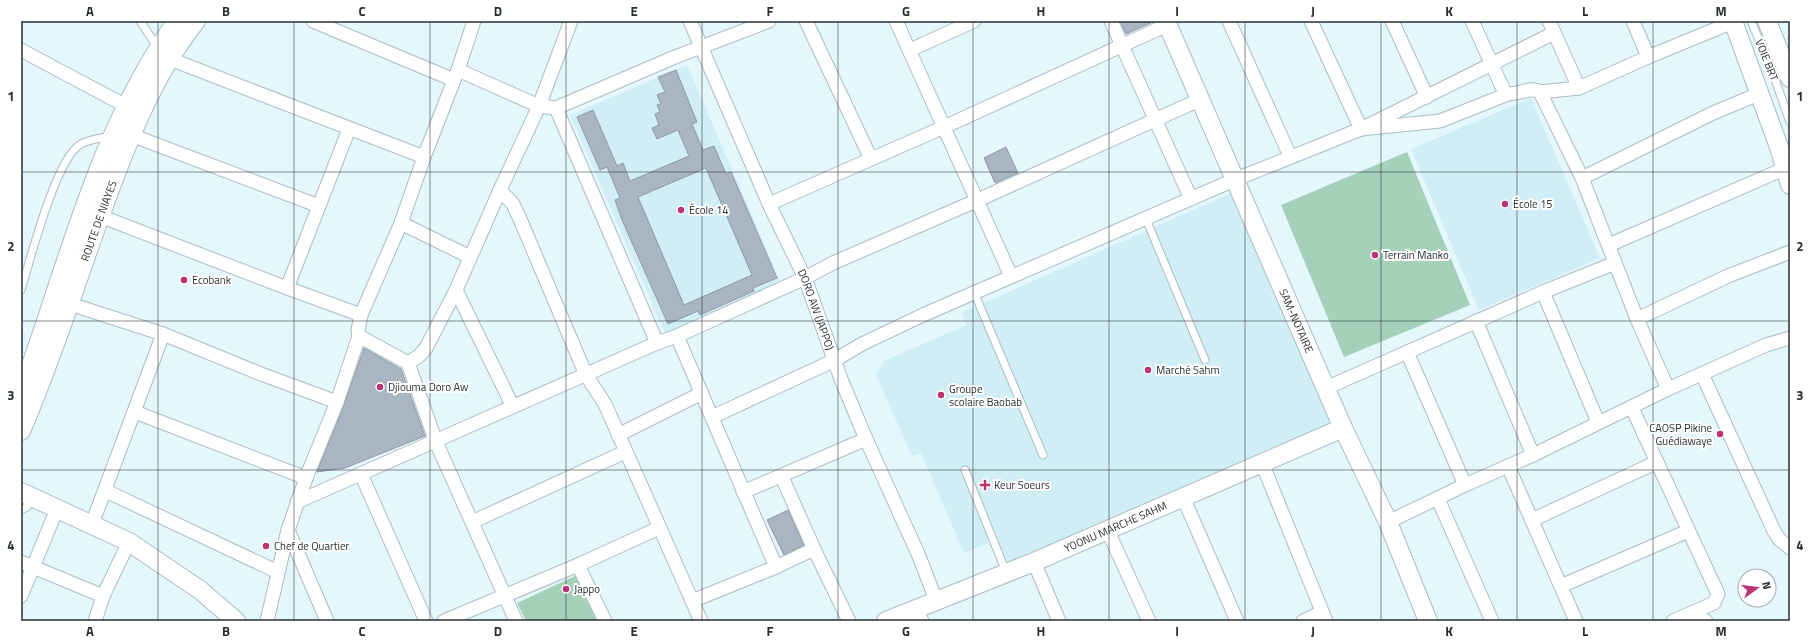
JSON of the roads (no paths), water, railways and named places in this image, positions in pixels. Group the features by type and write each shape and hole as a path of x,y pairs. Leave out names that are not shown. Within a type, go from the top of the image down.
{"main road":[{"name":"ROUTE DE NIAYES","path":"21,431 70,304 100,216 131,135 153,87 164,53 177,21"},
{"name":"ROUTE DE NIAYES","path":"21,393 91,186 111,136 126,106 164,53 196,21"},
{"path":"1754,21 1790,78"},
{"path":"1754,21 1761,93 1788,177"},
{"name":"SAM-NOTAIRE","path":"1167,23 1199,100 1343,428 1388,522 1428,621"},
{"name":"YOONU MARCHE SAHM","path":"886,621 919,615 936,600 1034,562 1183,496 1343,428"},
{"path":"21,478 33,502 92,524 129,542 200,590 236,621"}],"street":[{"path":"313,21 539,106 556,108 675,57 769,21"},
{"path":"267,621 288,530 306,478 337,402 360,336 358,330 361,315 401,223 424,157 456,75 474,21"},
{"path":"408,363 419,356 426,348 456,290 539,106 572,21"},
{"name":"DORO AW (JAPPO)","path":"690,21 769,204 805,278 866,439 919,556 936,600"},
{"path":"806,21 871,159"},
{"path":"896,21 1011,276"},
{"path":"910,50 974,21"},
{"path":"1111,21 1191,199"},
{"path":"1229,21 1290,156"},
{"path":"1311,21 1361,129"},
{"path":"1392,21 1427,97"},
{"path":"1472,21 1502,90 1508,94"},
{"path":"1633,21 1648,57"},
{"path":"1361,129 1440,121 1508,94 1516,94 1534,89 1540,92 1579,88 1648,57 1754,21"},
{"path":"769,204 944,127 1121,46 1167,23"},
{"path":"712,416 835,360 862,344 974,292 1290,156 1361,129 1491,64 1552,27 1579,88"},
{"path":"21,50 126,106"},
{"path":"164,53 349,129 424,157"},
{"path":"1540,92 1582,178 1637,318 1668,389"},
{"path":"1582,178 1713,113 1761,93"},
{"path":"297,502 436,442 657,343 677,336 805,278 840,260 978,200 1199,100"},
{"path":"556,108 657,343"},
{"path":"287,288 349,129"},
{"path":"131,135 319,206"},
{"path":"1609,245 1788,177"},
{"path":"500,190 513,204 520,219 586,375 605,404 701,621"},
{"path":"100,216 361,315"},
{"path":"401,223 470,257"},
{"path":"1637,318 1728,276 1790,252"},
{"path":"1326,388 1543,292 1616,263"},
{"path":"456,290 512,408"},
{"path":"1543,292 1598,422"},
{"path":"70,304 163,334 261,374 337,402"},
{"path":"1476,321 1532,455"},
{"path":"92,524 106,491 163,334"},
{"path":"360,336 408,363 436,442 516,621"},
{"path":"677,336 776,567"},
{"path":"1388,522 1532,455 1598,422 1632,408 1668,389 1766,345 1790,338"},
{"path":"1407,352 1465,485"},
{"path":"1702,374 1774,531 1779,539 1790,548"},
{"path":"618,435 702,393"},
{"path":"1632,408 1718,594 1714,603 1673,621"},
{"path":"135,412 306,478"},
{"path":"743,492 782,477 866,439"},
{"path":"472,522 625,452"},
{"path":"1532,520 1657,462"},
{"path":"1262,463 1324,616 1303,621"},
{"path":"1508,466 1576,621"},
{"path":"361,474 426,621"},
{"path":"782,477 814,549 849,621"},
{"path":"106,491 278,572"},
{"path":"1183,496 1237,621"},
{"path":"1438,499 1492,621"},
{"path":"21,596 27,564 33,502"},
{"path":"444,621 578,565 659,528"},
{"path":"1107,529 1149,621"},
{"path":"288,530 327,621"},
{"path":"1561,586 1688,531"},
{"path":"95,621 103,596 129,542"},
{"path":"692,601 776,567 814,549"},
{"path":"1034,562 1059,621"},
{"path":"27,564 103,596"},
{"path":"578,565 605,621"},
{"path":"1691,614 1706,621"}],"lane":[{"path":"140,21 164,53"},
{"name":"VOIE BRT","path":"1754,21 1790,122"},
{"path":"21,290 46,205 69,155 81,144 111,136"},
{"path":"1146,219 1205,360"},
{"path":"974,292 1043,455"},
{"path":"966,470 1006,572"}],"place":[{"name":"École 15","path":"1505,204"},
{"name":"École 14","path":"681,210"},
{"name":"Terrain Manko","path":"1375,255"},
{"name":"Ecobank","path":"184,280"},
{"name":"Marché Sahm","path":"1148,370"},
{"name":"Djiouma Doro Aw","path":"380,387"},
{"name":"Groupe scolaire Baobab","path":"941,395"},
{"name":"CAOSP Pikine Guédiawaye","path":"1720,434"},
{"name":"Keur Soeurs","path":"985,485"},
{"name":"Chef de Quartier","path":"266,546"},
{"name":"Jappo","path":"566,589"}]}
